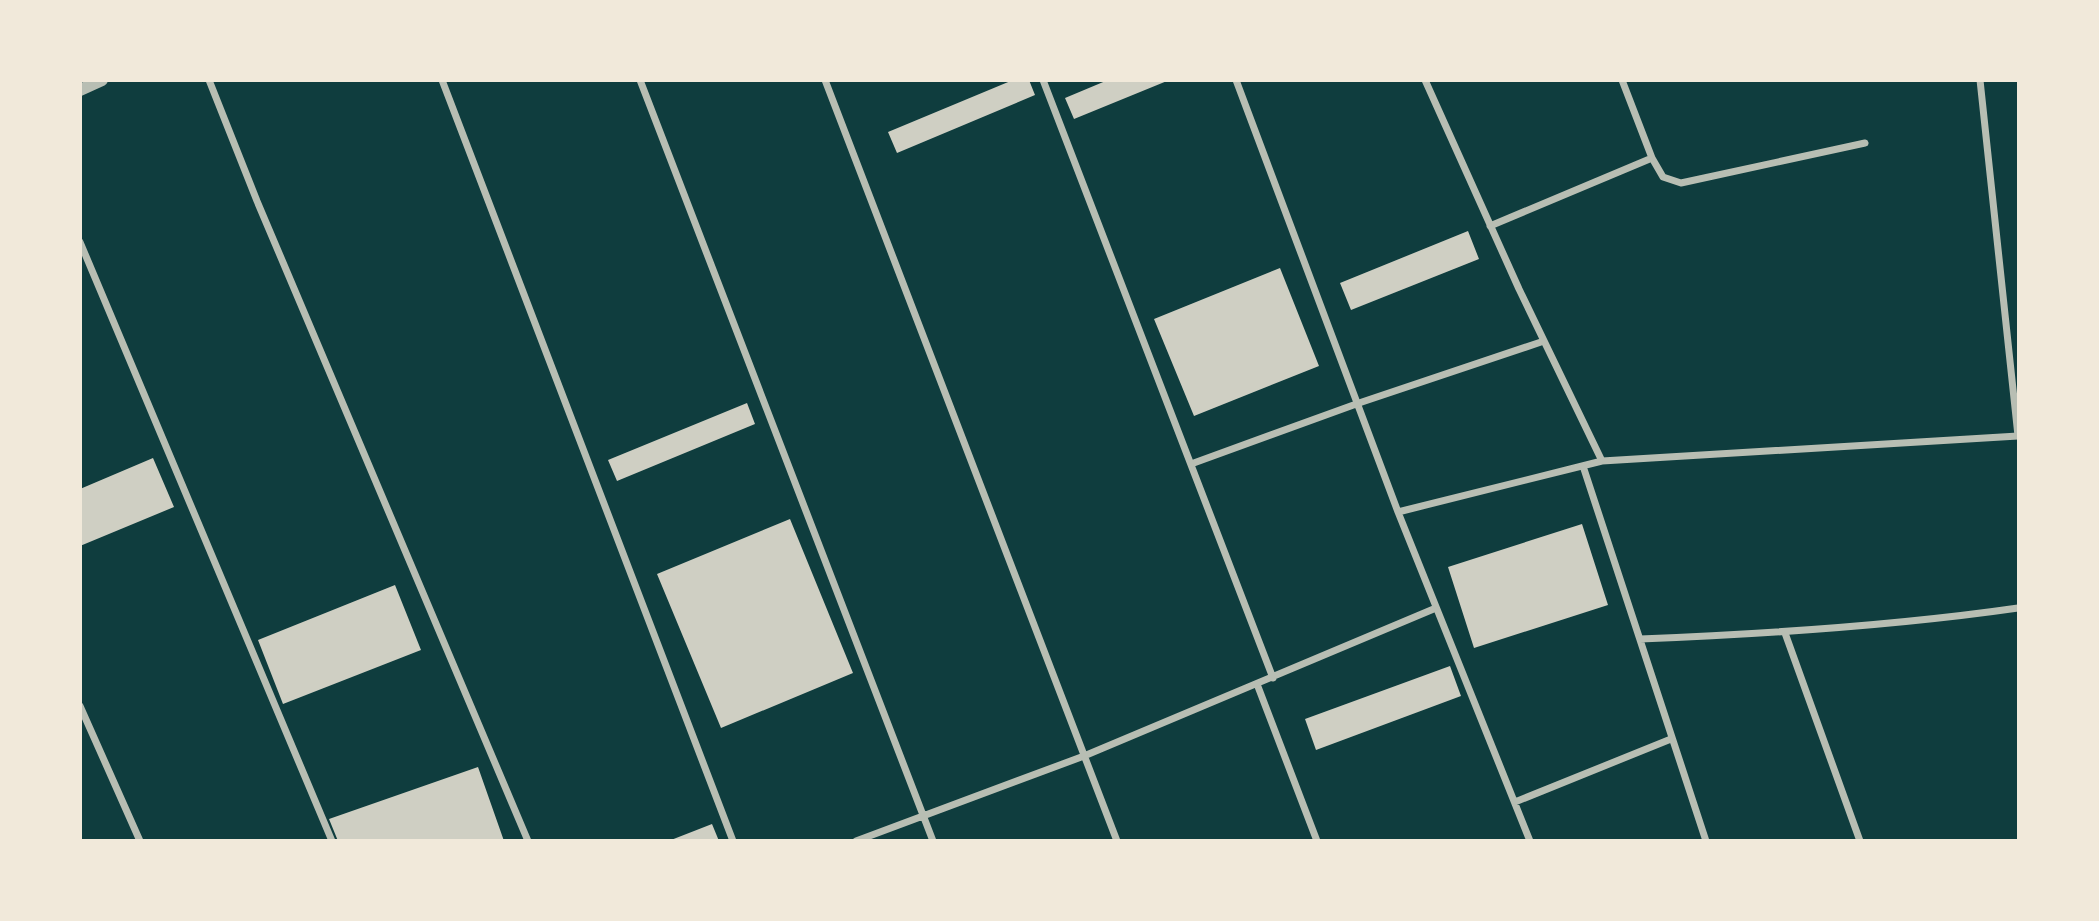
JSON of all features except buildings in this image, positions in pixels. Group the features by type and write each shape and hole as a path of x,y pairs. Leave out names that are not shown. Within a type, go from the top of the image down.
{"street":[{"path":"80,90 103,80"},
{"path":"209,80 257,201 528,841"},
{"path":"442,80 733,841"},
{"path":"640,80 933,841"},
{"path":"825,80 1117,841"},
{"path":"1042,80 1273,678"},
{"path":"1236,80 1398,512 1530,841"},
{"path":"1426,80 1490,226 1602,461"},
{"path":"1622,80 1652,158 1663,177 1681,183 1865,144"},
{"path":"1398,512 1602,461 2018,436 1980,80"},
{"path":"1490,226 1652,158"},
{"path":"80,242 332,841"},
{"path":"1191,464 1359,403 1544,341"},
{"path":"1583,466 1706,841"},
{"path":"856,841 1084,756 1436,608"},
{"path":"1640,639 1786,633 1934,620 2018,608"},
{"path":"1786,633 1860,841"},
{"path":"1257,684 1317,841"},
{"path":"80,706 139,841"},
{"path":"1515,803 1671,739"}]}
